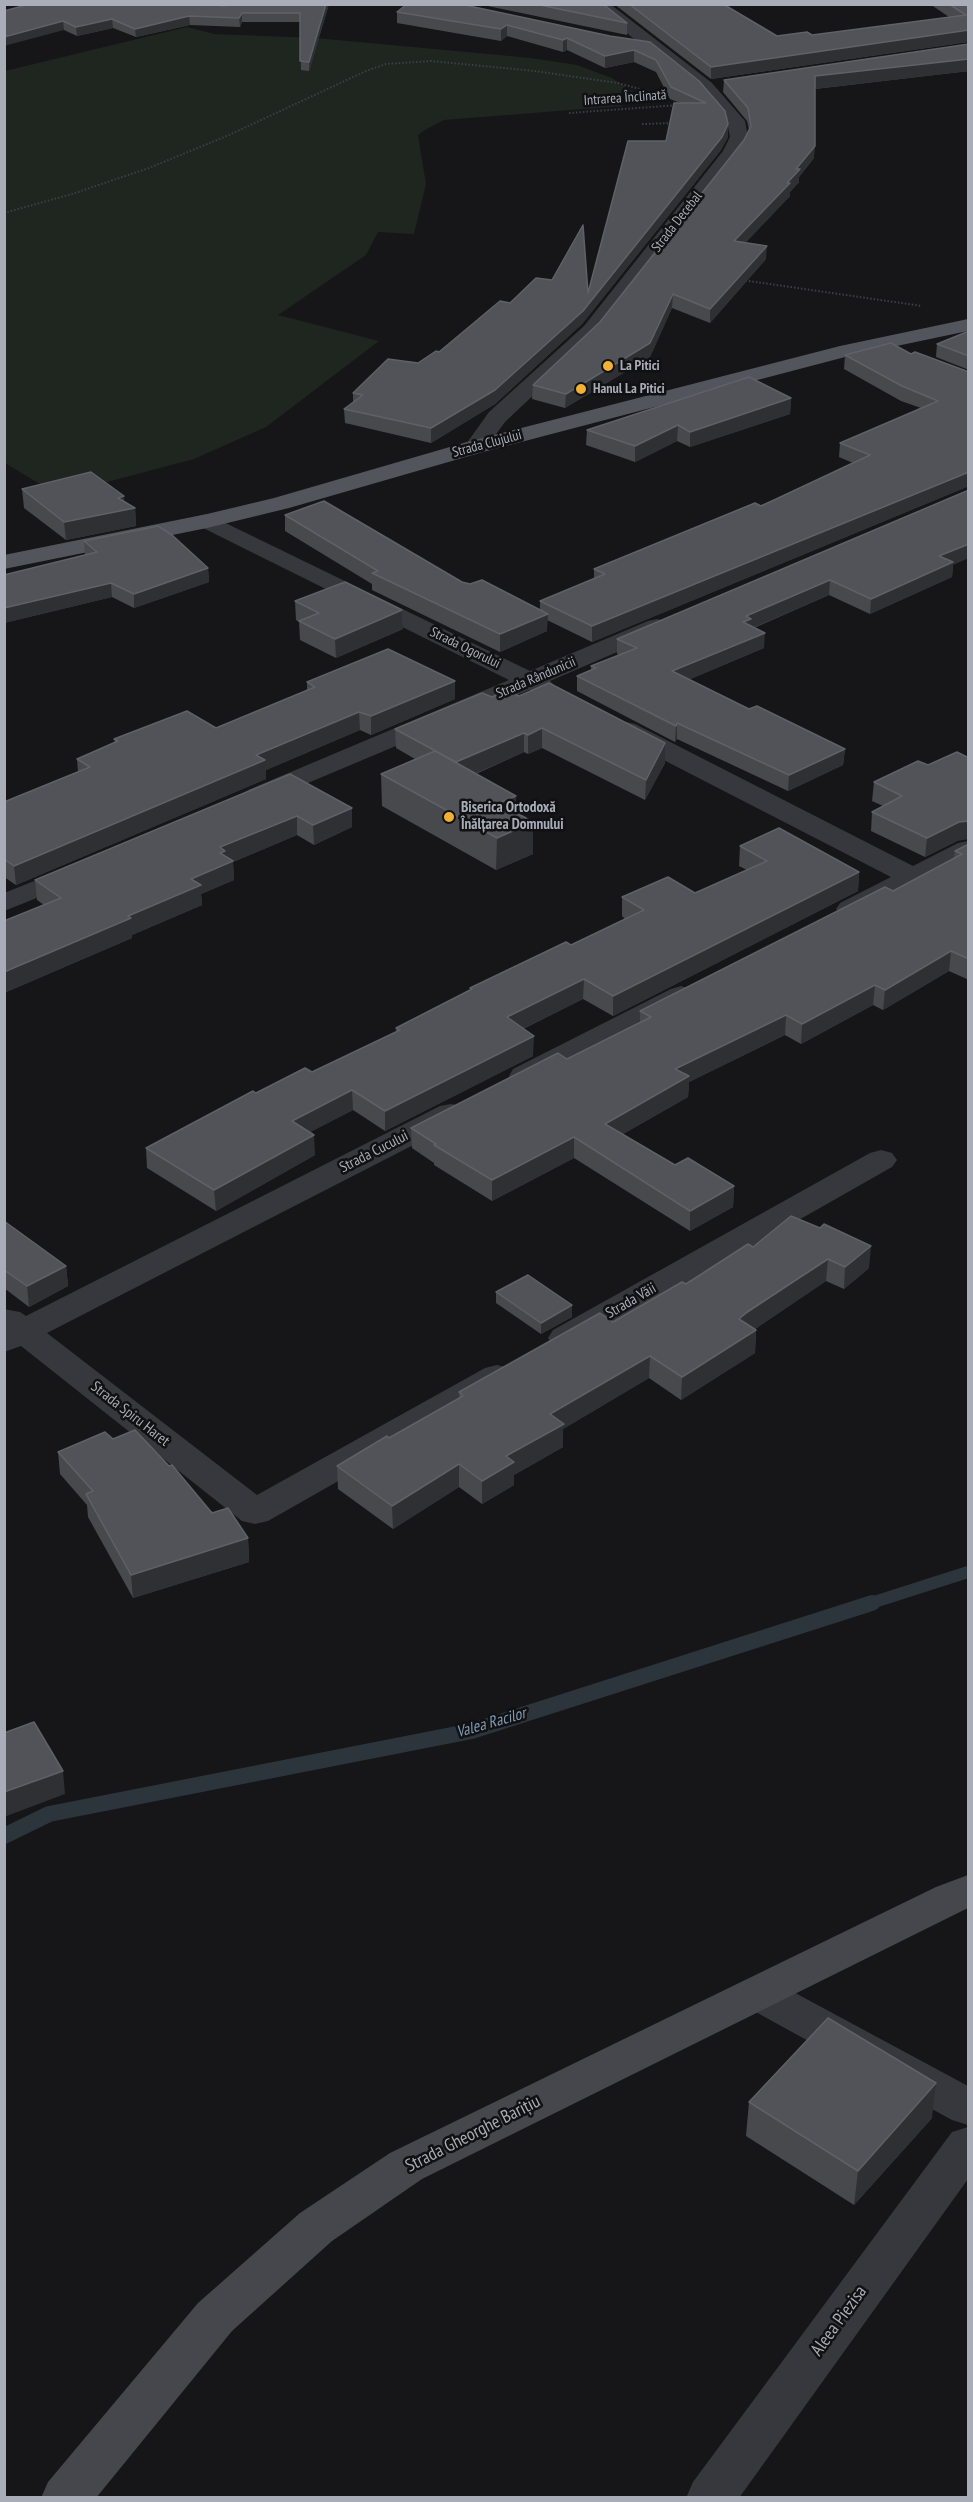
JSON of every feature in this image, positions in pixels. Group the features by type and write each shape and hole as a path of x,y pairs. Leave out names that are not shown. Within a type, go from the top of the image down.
{"main road":[{"name":"Strada Clujului","path":"4,562 207,521 281,503 475,447 877,343 969,325"},
{"name":"Strada Gheorghe Barițiu","path":"65,2498 215,2317 316,2227 406,2166 969,1891"}],"street":[{"path":"598,4 706,87 736,121"},
{"path":"621,42 656,47"},
{"path":"706,87 729,84"},
{"name":"Strada Decebal","path":"475,447 497,417 591,330 644,266 732,152 739,136 736,121"},
{"path":"877,343 908,355"},
{"name":"Strada Ogorului","path":"207,521 562,697"},
{"name":"Strada Rândunicii","path":"232,807 683,615"},
{"path":"604,718 913,877"},
{"path":"825,922 969,849"},
{"path":"4,903 104,861"},
{"name":"Strada Cucului","path":"11,1330 488,1094 704,984"},
{"name":"Strada Văii","path":"255,1512 881,1160"},
{"name":"Strada Spiru Haret","path":"11,1330 255,1512"},
{"path":"758,1993 969,2107"},
{"name":"Aleea Piezisa","path":"710,2498 969,2145"}],"path":[{"path":"4,213 72,194 149,168 229,135 366,71 386,64 431,62 535,71 618,83 651,92 684,91 706,87"},
{"name":"Intrarea Înclinată","path":"569,113 720,102"},
{"path":"642,124 736,121"},
{"path":"736,279 923,306"}],"shaded area":[{"path":"187,27 214,34 316,38 531,58 577,65 612,78 634,92 614,94 622,106 444,120 425,130 418,135 426,184 414,234 378,232 366,255 278,315 379,341 266,427 194,459 58,495 5,463 5,71"}],"building":[{"path":"30,4 212,4 223,6 326,4 309,62 300,61 300,13 242,13 239,18 189,16 135,29 112,19 76,27 63,21 4,37 4,11"},
{"path":"407,4 460,4 610,36 650,42 699,81 725,111 728,124 722,137 583,311 495,390 431,428 344,409 363,395 353,393 388,359 418,363 436,351 439,352 500,301 510,303 536,278 552,280 583,225 588,293 628,141 666,141 674,103 706,103 671,87 656,60 634,50 605,56 567,38 563,40 507,25 501,29 397,12"},
{"path":"535,4 603,4 627,23"},
{"path":"629,4 723,4 777,36 807,32 812,35 966,15 949,4 969,4 969,30 711,67"},
{"path":"969,44 969,59 815,76 815,146 796,169 800,169 787,183 790,183 734,241 767,246 710,309 673,294 650,343 566,394 533,385 600,322 744,140 751,126 748,108 724,80"},
{"path":"969,331 969,356 937,344"},
{"path":"891,343 911,354 915,352 969,372 969,472 592,626 540,601 605,574 594,569 755,503 761,506 870,455 840,443 938,401 902,386 845,355"},
{"path":"749,377 791,398 690,432 678,425 635,446 587,430"},
{"path":"91,472 124,496 118,498 135,508 64,522 22,489"},
{"path":"969,490 969,544 939,556 953,562 871,599 830,580 746,616 751,619 743,622 765,633 672,671 749,709 757,706 845,749 789,775 677,723 676,726 577,676 596,668 591,666 637,648 617,639"},
{"path":"324,501 462,582 470,584 482,580 548,614 500,634 372,573 378,571 285,515"},
{"path":"158,526 172,535 208,568 134,594 111,583 4,608 4,575 97,552 84,541"},
{"path":"345,582 402,610 335,639 299,621 319,613 295,601"},
{"path":"388,649 455,681 371,716 359,712 256,755 265,760 14,866 4,859 4,802 90,767 77,759 118,741 114,739 187,711 216,728 315,687 307,682"},
{"path":"549,683 665,743 646,780 542,728 528,735 524,733 456,762 395,729 482,693 492,697 507,690 519,696"},
{"path":"435,751 516,796 499,803 533,822 497,838 381,774"},
{"path":"957,752 969,756 969,821 959,822 927,838 872,812 902,796 874,782 918,761 928,765"},
{"path":"290,774 352,808 313,825 297,816 220,847 225,851 220,853 233,861 191,879 201,885 128,916 131,918 4,972 4,921 61,898 35,880"},
{"path":"779,828 859,872 613,996 584,979 507,1017 534,1036 385,1111 352,1090 292,1121 314,1135 214,1190 146,1148 253,1091 256,1093 305,1068 312,1072 400,1030 396,1028 472,989 470,988 566,942 571,945 644,910 622,897 668,877 695,893 767,861 740,846"},
{"path":"969,844 969,959 951,951 885,990 875,985 802,1024 786,1015 675,1069 689,1076 605,1124 675,1165 688,1158 734,1186 690,1211 574,1137 492,1180 434,1145 436,1144 411,1128 558,1053 567,1059 651,1017 640,1011 885,887 893,891 962,854 955,851"},
{"path":"791,1216 820,1228 824,1224 871,1246 845,1267 828,1259 747,1312 739,1319 756,1330 682,1377 650,1356 550,1414 564,1424 506,1456 514,1462 482,1481 459,1464 392,1506 337,1466 387,1436 389,1438 463,1396 459,1392 600,1313 613,1322 682,1282 686,1284 748,1244 753,1247"},
{"path":"4,1221 66,1266 27,1286 4,1270"},
{"path":"528,1275 572,1305 541,1323 496,1292"},
{"path":"135,1430 169,1466 172,1465 212,1513 228,1508 248,1538 131,1575 86,1494 93,1491 58,1452 105,1432 113,1439"},
{"path":"34,1722 63,1771 4,1792 4,1733"},
{"path":"828,2018 936,2083 858,2171 749,2102"}],"waterway":[{"name":"Valea Racilor","path":"868,1604 968,1572"},
{"name":"Valea Racilor","path":"4,1836 49,1814 472,1731 872,1603"}],"place":[{"name":"La Pitici","path":"608,366"},
{"name":"Hanul La Pitici","path":"581,389"},
{"name":"Biserica Ortodoxă Înălțarea Domnului","path":"449,817"}]}
